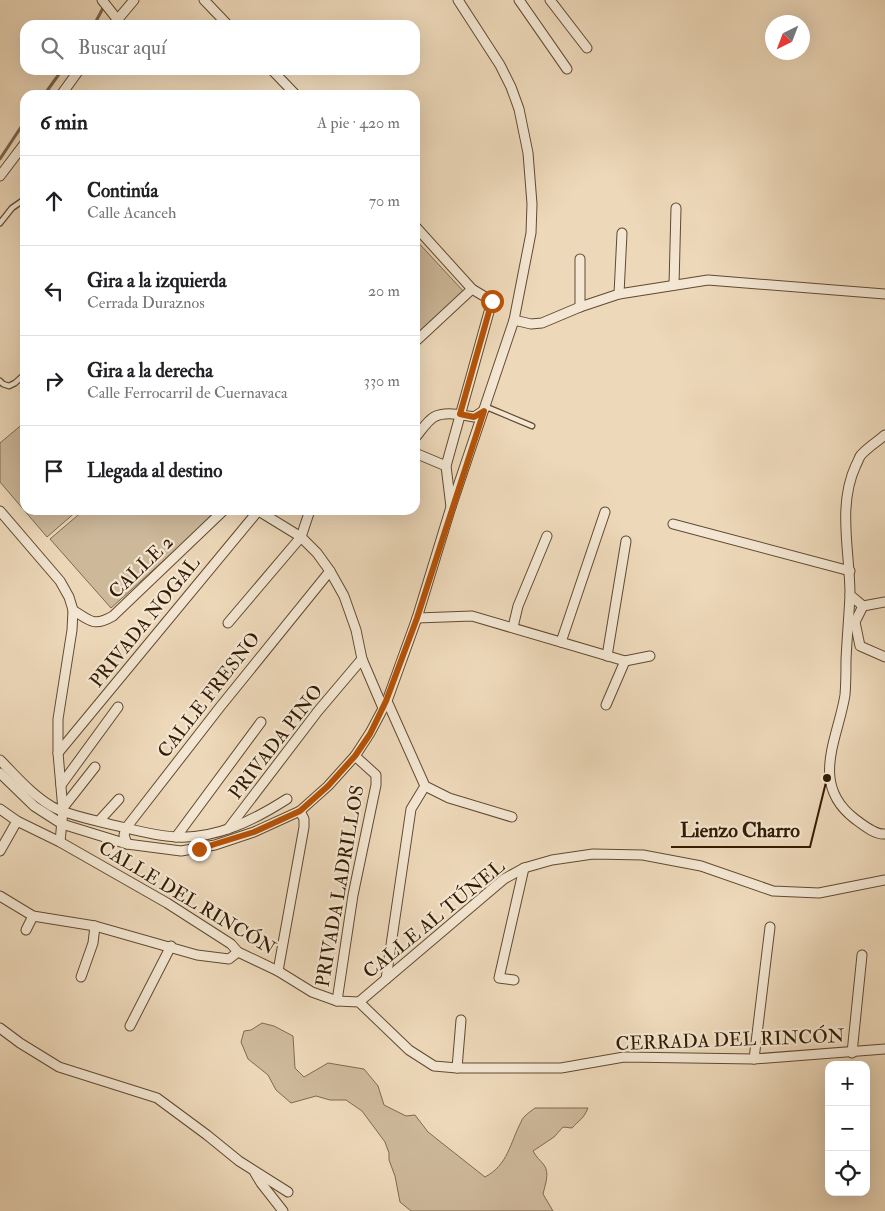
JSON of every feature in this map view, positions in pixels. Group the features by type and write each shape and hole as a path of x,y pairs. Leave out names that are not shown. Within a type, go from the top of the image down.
{"street":[{"path":"102,0 114,20"},
{"path":"117,20 134,0"},
{"path":"204,0 223,20"},
{"path":"0,773 34,806 62,824 127,844 182,850 215,845 254,832 300,811 328,786 355,756 370,734 385,705 417,618 451,507 514,320 531,233 532,204 528,152 524,129 512,87 458,0"},
{"path":"519,0 567,69"},
{"path":"550,0 587,48"},
{"path":"64,90 75,75"},
{"path":"277,75 291,90"},
{"path":"0,176 20,150"},
{"path":"674,285 676,208"},
{"path":"420,232 472,289 492,301 446,466 451,507"},
{"path":"620,294 622,233"},
{"path":"580,258 580,307"},
{"path":"514,320 531,324 542,323 580,307 620,294 708,280 885,294"},
{"path":"420,337 472,289"},
{"path":"420,432 432,418 437,416 460,414 474,417 484,411"},
{"path":"885,435 861,455 852,474 846,497 850,595 844,695 834,737 830,770 831,788 838,802 849,815 874,831 885,834"},
{"path":"420,455 446,466"},
{"path":"0,512 60,581 69,597 73,610 72,630 58,719 62,810 60,842"},
{"path":"561,642 605,512"},
{"name":"CALLE 2","path":"73,610 92,623 103,622 113,616 219,515"},
{"name":"PRIVADA NOGAL","path":"58,753 253,515"},
{"path":"265,515 301,537 330,570 344,596 356,630 362,659 425,786 449,798 512,817"},
{"path":"228,623 301,537 308,515"},
{"path":"673,524 850,571"},
{"path":"513,627 518,606 547,536"},
{"path":"607,656 626,540"},
{"name":"CALLE FRESNO","path":"126,828 330,570"},
{"path":"850,595 863,606"},
{"path":"863,606 885,602"},
{"path":"863,606 855,622 860,646 885,657"},
{"path":"417,618 472,616 625,661 650,656"},
{"name":"PRIVADA PINO","path":"215,845 318,711 362,659"},
{"path":"606,704 625,661"},
{"path":"60,785 118,708"},
{"path":"176,837 261,722"},
{"name":"PRIVADA LADRILLOS","path":"337,1001 354,895 376,785 376,775 355,756"},
{"path":"0,760 27,787 53,807 126,828 176,837 205,834 229,828 261,816 287,799"},
{"path":"62,810 95,768"},
{"path":"386,979 411,810 425,786"},
{"path":"99,821 119,799"},
{"name":"CALLE DEL RINCÓN","path":"0,810 166,903 231,944 238,952 278,971 312,992 337,1001 359,1002"},
{"path":"278,971 304,827 304,818 300,811"},
{"path":"0,851 17,820"},
{"path":"126,828 124,835 127,844"},
{"name":"CALLE AL TÚNEL","path":"359,1002 504,879 524,868 552,860 593,854 643,855 701,866 773,891 819,893 885,880"},
{"path":"514,980 499,978 524,868"},
{"path":"0,896 33,916 95,926 171,946 197,955 229,960 238,952"},
{"path":"26,930 33,916"},
{"path":"81,976 93,943 95,926"},
{"path":"754,1060 770,927"},
{"path":"130,1026 171,946"},
{"path":"852,1053 862,954"},
{"path":"359,1002 409,1050 434,1066 457,1068 461,1020"},
{"path":"0,1028 59,1067 157,1098 239,1161 288,1192"},
{"name":"CERRADA DEL RINCÓN","path":"457,1068 561,1068 624,1057 754,1060 885,1050"},
{"path":"254,1170 261,1183 283,1211"}],"lane":[{"path":"0,223 12,208 20,202"},
{"path":"0,381 9,386 20,378"},
{"path":"484,411 489,408 532,426"}],"shaded area":[{"path":"420,244 465,293 420,335"},
{"path":"20,426 20,505 0,482 0,443"},
{"path":"28,515 72,515 47,537"},
{"path":"78,515 214,515 111,608 50,539"},
{"path":"262,1023 274,1026 293,1036 295,1068 304,1077 328,1063 364,1069 378,1086 384,1105 406,1116 415,1115 428,1132 485,1177 493,1172 504,1160 522,1120 535,1108 588,1108 583,1117 572,1128 563,1127 554,1137 533,1151 546,1168 543,1194 553,1211 411,1211 400,1202 385,1142 362,1111 346,1100 330,1100 316,1096 291,1103 276,1090 268,1075 248,1059 241,1042 244,1031 251,1030"}],"waterway":[{"path":"97,20 103,8"},
{"path":"48,90 58,75"},
{"path":"0,159 20,129"}],"place":[{"name":"Lienzo Charro","path":"827,778"}],"route":[{"path":"199,849 254,832 300,811 328,786 355,756 370,734 386,701 417,618 451,507 484,411 474,417 460,414 492,301"}]}
